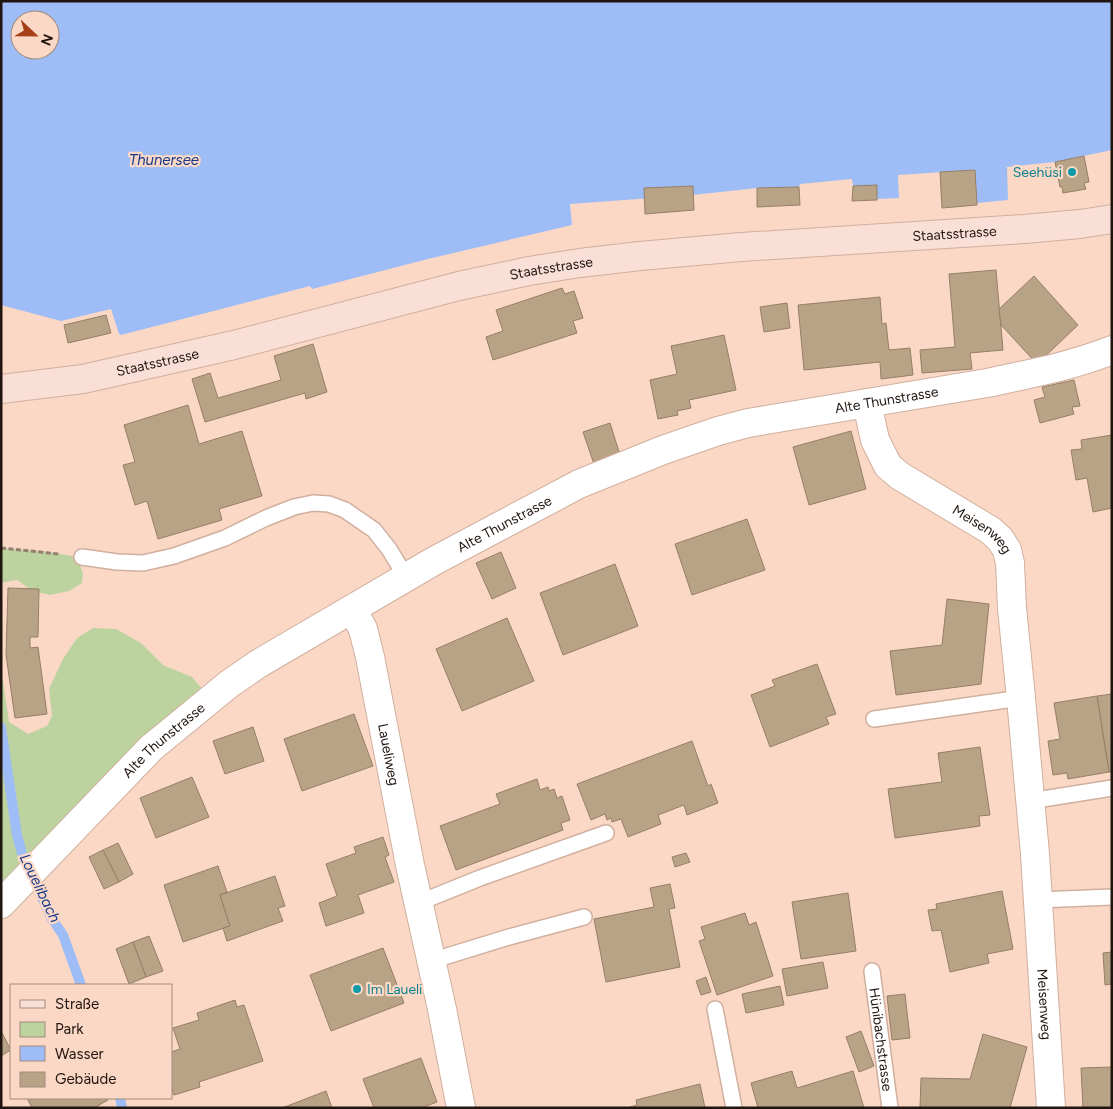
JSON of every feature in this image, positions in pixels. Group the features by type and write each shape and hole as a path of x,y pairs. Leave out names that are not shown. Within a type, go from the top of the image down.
{"main road":[{"name":"Staatsstrasse","path":"1,389 83,379 234,345 459,286 529,271 580,263 732,248 1024,229 1112,220"}],"street":[{"name":"Alte Thunstrasse","path":"1,904 151,748 229,684 258,664 442,556 579,484 663,450 748,423 987,383 1095,357 1112,350"},
{"name":"Meisenweg","path":"867,403 875,440 888,466 900,476 990,530 1000,539 1010,563 1012,608 1038,900 1051,1108"},
{"name":"Laueliweg","path":"352,609 363,629 370,657 418,903 461,1108"}],"lane":[{"path":"82,557 117,562 143,563 166,558 225,538 294,507 321,503 345,510 374,530 389,549 406,577"},
{"path":"874,719 1021,698"},
{"path":"1030,801 1112,788"},
{"path":"418,903 480,878 606,833"},
{"path":"1038,900 1112,897"},
{"path":"431,961 509,937 584,917"},
{"name":"Hünibachstrasse","path":"872,971 890,1108"},
{"path":"715,1009 734,1108"}],"path":[{"path":"1,548 82,557"}],"green space":[{"path":"1,548 50,552 77,557 83,573 82,583 69,591 50,595 33,591 17,580 1,583"},
{"path":"93,628 116,629 141,643 163,665 192,677 210,698 1,904 1,668 9,722 28,734 47,726 52,716 49,689 63,659 77,638"}],"water":[{"name":"Thunersee","path":"1,1 1112,1 1112,150 1055,162 1007,167 1008,200 977,203 974,170 898,175 899,198 877,199 877,186 853,186 852,179 800,184 799,187 757,188 693,195 570,204 572,225 312,289 310,286 121,335 119,334 111,309 61,321 1,305"}],"building":[{"name":"Seehüsi","path":"1084,156 1089,182 1084,183 1086,189 1063,193 1055,162"},
{"path":"975,170 977,205 942,208 940,172"},
{"path":"877,185 877,200 852,201 853,186"},
{"path":"693,186 694,210 645,214 644,188"},
{"path":"799,187 800,205 757,207 757,188"},
{"path":"996,270 1003,350 970,353 972,369 922,373 920,350 955,347 949,274"},
{"path":"1034,276 1078,325 1037,364 1001,325 999,309"},
{"path":"562,288 565,294 574,291 583,318 573,321 577,333 493,360 486,337 503,331 496,310"},
{"path":"880,297 882,324 886,323 889,350 910,348 913,375 881,379 880,362 804,370 798,305"},
{"path":"787,303 790,328 764,332 760,307"},
{"path":"106,315 111,333 68,343 64,325"},
{"path":"724,335 736,390 689,400 691,408 677,411 678,415 658,419 650,380 677,374 671,346"},
{"path":"313,344 327,392 306,399 305,393 205,422 192,379 210,373 218,398 281,380 274,356"},
{"path":"1074,380 1080,406 1072,407 1074,414 1040,423 1034,400 1045,397 1042,387"},
{"path":"188,405 199,444 242,431 262,496 219,509 222,520 158,539 147,501 135,505 123,465 135,462 124,425"},
{"path":"610,423 620,455 594,464 583,432"},
{"path":"851,431 866,489 809,505 793,447"},
{"path":"1112,435 1112,508 1093,512 1087,478 1076,480 1071,450 1082,449 1081,440"},
{"path":"747,519 765,570 692,595 675,544"},
{"path":"501,552 516,588 492,599 476,563"},
{"path":"615,564 638,626 563,655 540,593"},
{"path":"8,588 39,589 38,637 30,637 30,648 38,647 47,714 15,718 6,655"},
{"path":"947,599 989,604 981,684 896,695 890,651 942,645"},
{"path":"507,618 534,681 462,711 436,649"},
{"path":"817,664 836,714 826,717 829,724 770,747 751,695 775,686 772,680"},
{"path":"1112,694 1112,772 1109,772 1097,696"},
{"path":"1097,696 1109,772 1068,779 1067,773 1053,775 1048,741 1060,739 1054,703"},
{"path":"354,714 373,766 302,791 284,739"},
{"path":"253,727 264,761 225,774 213,741"},
{"path":"692,741 708,786 711,784 718,803 687,815 684,805 658,815 661,824 628,837 621,819 612,822 611,818 607,820 605,814 591,820 577,784"},
{"path":"980,747 990,815 979,816 980,826 895,838 888,789 942,782 938,753"},
{"path":"192,777 209,817 156,838 140,798"},
{"path":"537,779 540,790 548,787 549,791 554,789 557,798 562,796 570,820 561,823 563,830 456,870 440,826 500,804 496,794"},
{"path":"383,837 389,855 385,857 394,882 358,895 364,913 326,926 319,903 337,896 326,864 356,853 354,847"},
{"path":"118,843 133,874 119,882 103,850"},
{"path":"103,850 119,882 104,889 89,857"},
{"path":"686,853 690,862 675,867 672,857"},
{"path":"218,866 227,892 220,895 230,926 183,942 164,885"},
{"path":"275,876 285,906 278,908 283,921 227,941 223,928 230,926 220,895"},
{"path":"670,884 675,908 669,909 680,967 606,982 594,919 654,907 650,888"},
{"path":"1002,891 1013,949 987,954 989,963 950,972 941,930 932,931 928,910 937,909 936,904"},
{"path":"848,893 856,951 801,959 792,902"},
{"path":"745,913 749,925 756,922 773,976 717,995 699,941 705,939 701,927"},
{"path":"149,936 163,971 146,977 133,942"},
{"path":"133,942 146,977 129,984 116,949"},
{"name":"Im Laueli","path":"383,948 404,1003 331,1031 310,975"},
{"path":"1112,952 1112,984 1105,985 1103,953"},
{"path":"823,962 828,988 787,996 782,969"},
{"path":"706,977 711,992 701,995 696,981"},
{"path":"780,986 784,1005 746,1013 742,994"},
{"path":"905,994 910,1038 892,1040 887,996"},
{"path":"235,1000 237,1007 244,1005 263,1061 199,1082 200,1087 174,1095 172,1090 172,1052 180,1049 173,1028 199,1020 197,1013"},
{"path":"1,1031 10,1051 1,1056"},
{"path":"861,1031 874,1066 859,1072 846,1037"},
{"path":"983,1034 1027,1047 1010,1108 920,1108 921,1078 970,1079"},
{"path":"421,1058 437,1102 421,1108 374,1108 363,1079"},
{"path":"1112,1067 1112,1108 1083,1108 1081,1068"},
{"path":"792,1071 797,1088 853,1071 864,1108 758,1108 751,1083"},
{"path":"700,1084 705,1108 627,1108 637,1105 636,1100"},
{"path":"326,1091 332,1108 282,1108"},
{"path":"28,1099 108,1100 94,1108 32,1108"}],"waterway":[{"name":"Louelibach","path":"1,727 17,835 23,857 52,919 63,935 81,984"},
{"name":"Louelibach","path":"120,1099 122,1108"}],"place":[{"name":"Seehüsi","path":"1072,172"},
{"name":"Im Laueli","path":"357,989"}]}
